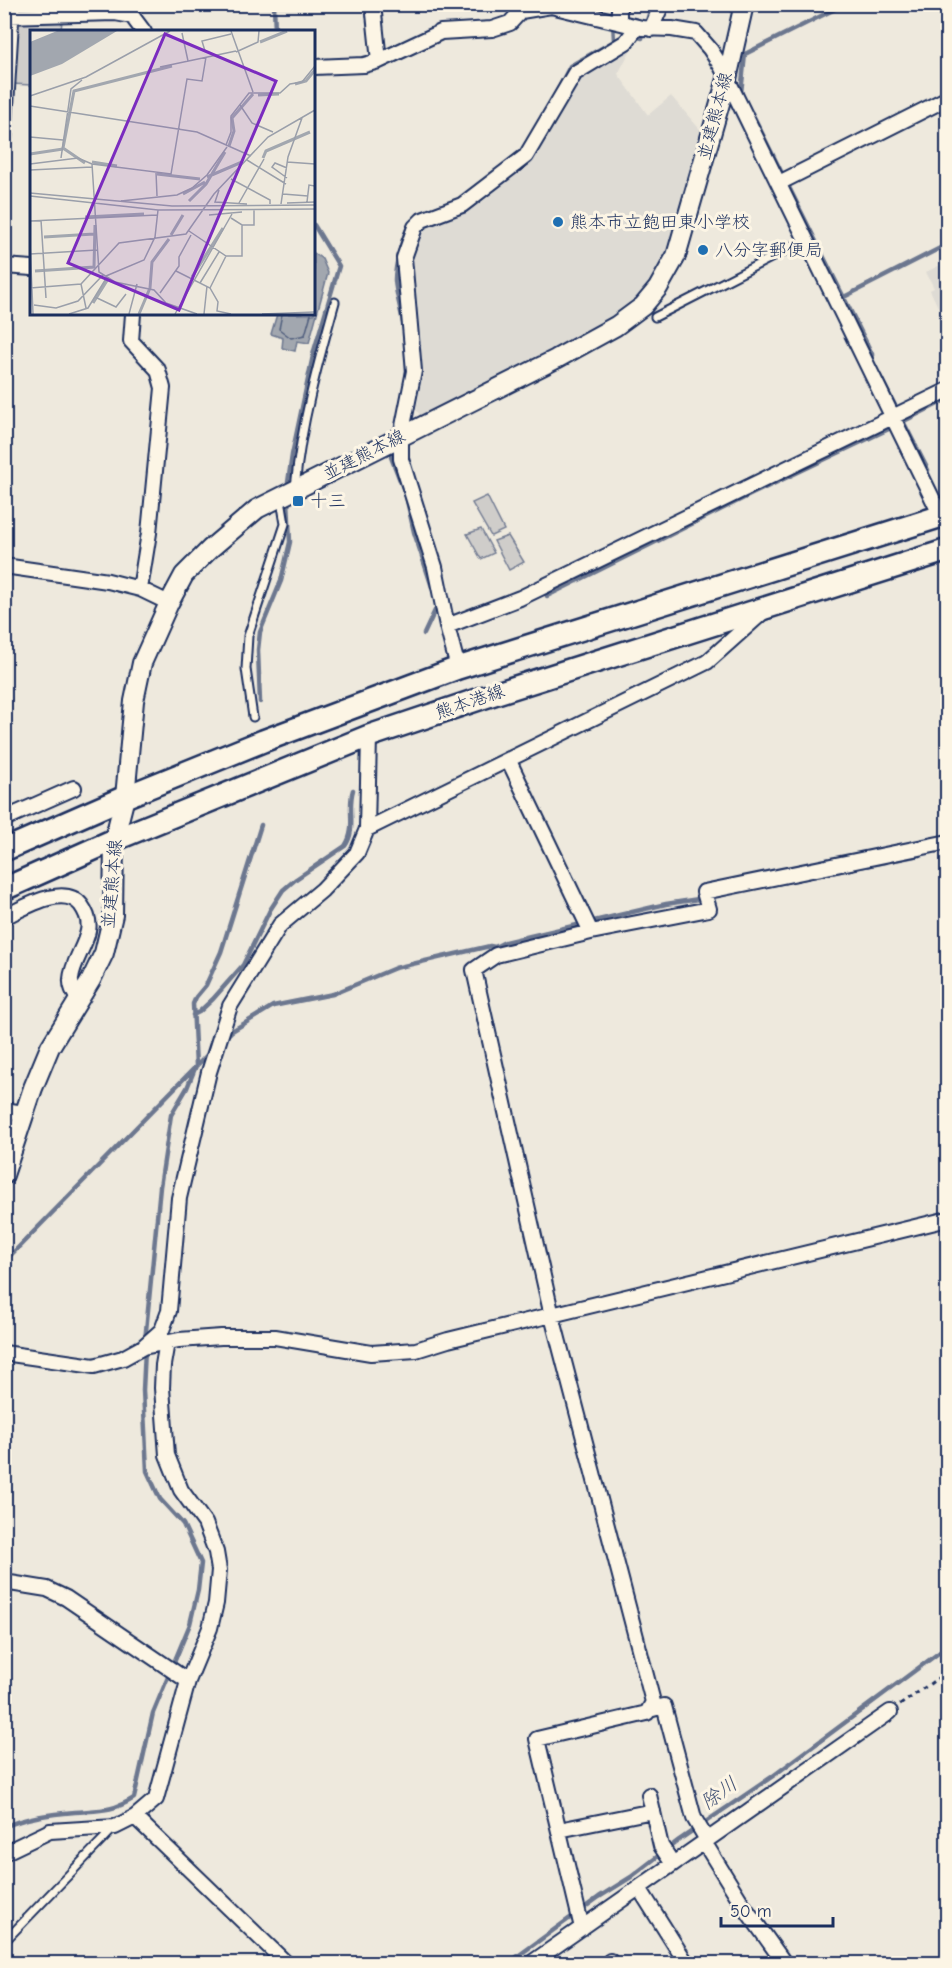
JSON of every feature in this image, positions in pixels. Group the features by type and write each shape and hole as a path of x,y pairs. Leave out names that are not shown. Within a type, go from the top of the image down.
{"main road":[{"name":"並建熊本線","path":"4,1175 24,1113 50,1047 79,1001 104,953 113,915 114,840 125,797 134,701 142,663 168,603 184,575 210,549 257,509 556,359 616,326 643,306 658,288 676,255 727,79 744,4"},
{"name":"熊本港線","path":"4,850 125,797 263,741 458,668 945,519"},
{"name":"熊本港線","path":"4,889 114,840 369,736 508,689 948,550"}],"street":[{"path":"373,4 379,61"},
{"path":"619,4 619,22"},
{"path":"651,29 662,4"},
{"path":"315,67 379,61 441,32 492,30 510,23 521,11 551,6 637,27 696,33 710,49 727,79 892,417 945,519"},
{"path":"4,140 10,12 115,13 132,16 142,30"},
{"path":"458,668 435,567 401,459 401,436 414,371 404,258 415,226 422,220 462,205 526,156 575,73 626,42 637,27"},
{"path":"779,183 948,98"},
{"path":"4,266 30,268"},
{"path":"133,315 130,341 158,370 163,388 149,533 140,589"},
{"path":"447,626 520,598 948,390"},
{"path":"4,566 108,581 140,589 168,603"},
{"path":"367,829 707,662 769,607"},
{"path":"4,1353 94,1366 123,1358 143,1347 162,1330 169,1311 179,1198 209,1072 230,1006 280,925 322,890 357,853 367,829 369,736"},
{"path":"509,760 591,932"},
{"path":"4,819 74,788"},
{"path":"582,1928 537,1739 647,1713 653,1702 552,1316 474,970 496,955 591,932 709,909 704,892 948,842"},
{"path":"4,917 52,896 65,896 78,901 88,919 88,931 71,979 72,989 79,1001"},
{"path":"4,1110 24,1113"},
{"path":"143,1347 167,1342 221,1337 275,1337 371,1353 416,1350 448,1340 948,1219"},
{"path":"4,1853 50,1831 115,1827 135,1817 156,1799 188,1681 212,1620 219,1570 216,1552 205,1523 181,1490 167,1455 162,1388 167,1342"},
{"path":"4,1582 46,1588 66,1598 188,1681"},
{"path":"649,1710 664,1706 693,1818 743,1905 785,1964"},
{"path":"530,1964 890,1712"},
{"path":"649,1795 661,1846 672,1864"},
{"path":"559,1830 653,1811"},
{"path":"135,1817 288,1964"},
{"path":"639,1888 687,1964"}],"lane":[{"path":"655,317 806,240"},
{"path":"253,717 246,669 248,636 285,524 288,494 298,459 312,385 335,302"},
{"path":"4,1942 115,1827"}],"path":[{"path":"890,1712 948,1671"}],"shaded area":[{"path":"17,20 62,20 61,30 30,30 30,85 12,84"},
{"name":"熊本市立飽田東小学校","path":"640,32 618,74 648,115 671,96 703,133 675,238 660,271 644,293 625,311 421,417 416,409 421,353 409,273 412,248 418,232 426,225 465,212 486,199 530,160 581,75"},
{"path":"947,262 947,326 930,290 934,288 926,272"},
{"path":"487,496 504,530 491,536 472,503"},
{"path":"481,529 494,553 481,559 467,534"},
{"path":"508,536 524,562 509,570 494,541"}],"water":[{"path":"315,254 322,259 328,273 309,343 297,341 295,351 282,348 283,338 271,334 277,315 315,315"}],"waterway":[{"path":"274,4 275,30"},
{"path":"633,35 642,38 652,4"},
{"path":"741,93 745,54 845,4"},
{"path":"613,22 614,41"},
{"path":"556,93 570,66 625,35"},
{"path":"752,113 872,354 872,361"},
{"path":"403,323 395,274 402,243 410,224"},
{"path":"287,489 314,351 339,266 315,227"},
{"path":"844,297 948,244"},
{"path":"407,358 407,380"},
{"path":"880,376 928,470"},
{"path":"902,422 948,399"},
{"path":"547,596 895,426"},
{"path":"392,446 391,457 406,496 414,532 433,590"},
{"path":"260,702 258,650 260,632 281,581 290,542 288,500"},
{"path":"424,634 438,604 437,601"},
{"path":"193,1015 213,999 243,965 270,910 283,890 345,846 350,833 353,790"},
{"path":"145,1341 160,1187 171,1115 187,1088 196,1066 193,1004 206,985 221,952 261,825"},
{"path":"760,887 920,855"},
{"path":"225,1038 232,1031 273,1006 333,994 395,968 490,946 495,947 505,942 666,904 705,898"},
{"path":"4,1262 210,1052"},
{"path":"4,1827 39,1816 112,1808 134,1798 153,1713 190,1624 198,1590 201,1563 183,1524 160,1499 147,1471 143,1390 145,1350"},
{"name":"除川","path":"507,1964 599,1897 631,1877 679,1840 773,1776 948,1646"}],"place":[{"name":"熊本市立飽田東小学校","path":"558,222"},
{"name":"八分字郵便局","path":"703,250"},
{"name":"十三","path":"298,501"}]}
